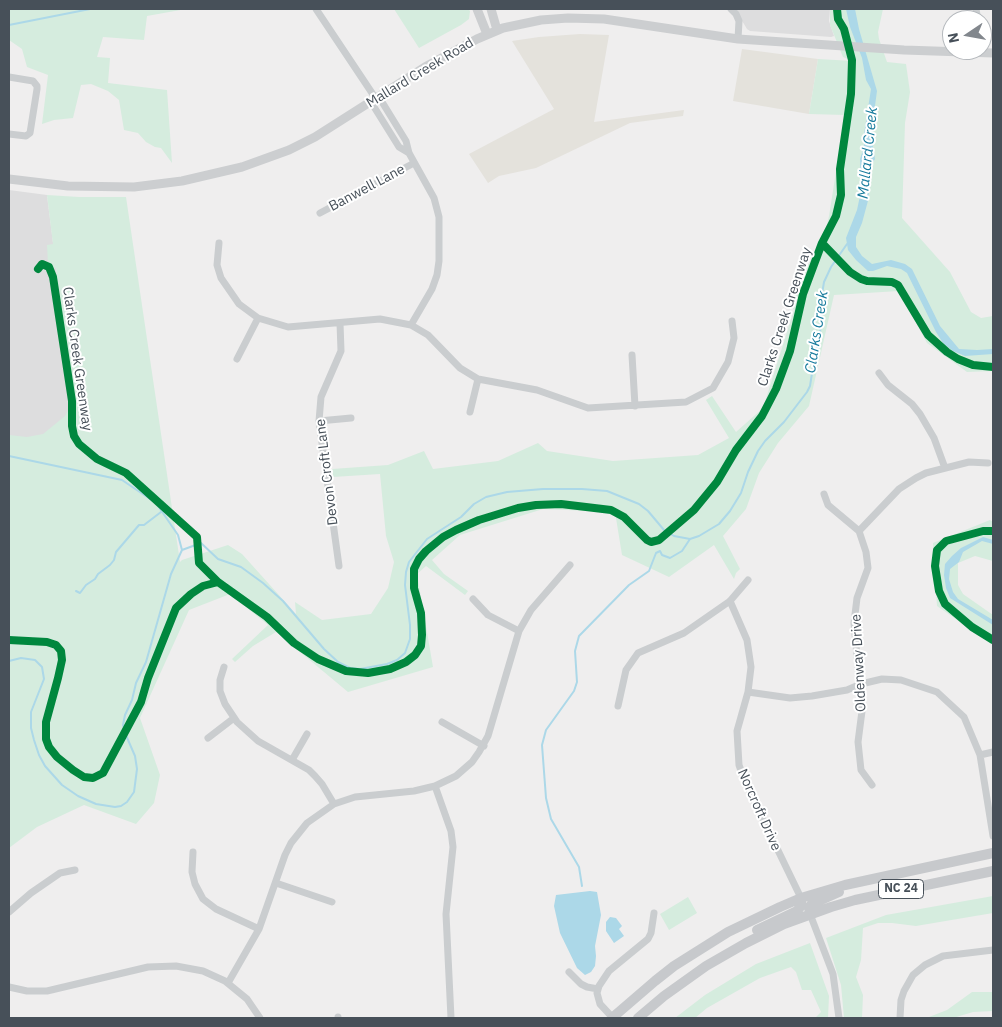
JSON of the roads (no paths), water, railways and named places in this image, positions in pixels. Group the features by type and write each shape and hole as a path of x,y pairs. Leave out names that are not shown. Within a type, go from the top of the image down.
{"main road":[{"path":"477,9 487,34"},
{"path":"491,9 497,30"},
{"name":"Mallard Creek Road","path":"9,179 68,186 112,188 152,185 242,168 289,150 327,130 436,60 487,34 541,20 593,18 738,39 942,52"},
{"name":"NC 24","path":"612,1018 655,981 710,943 762,915 801,898 870,879 993,853"},
{"name":"NC 24","path":"638,1018 686,980 725,954 810,914 888,892 993,871"},
{"path":"810,914 809,907 814,902 870,879"},
{"path":"725,954 749,935 797,911 801,906 801,898"}],"street":[{"path":"316,9 375,100 399,147 409,153 434,198 439,217 440,232 437,275 432,289 411,325"},
{"path":"731,9 739,21 738,39"},
{"path":"9,77 33,81 37,86 30,133 22,136 9,134"},
{"name":"Banwell Lane","path":"320,213 414,163"},
{"path":"219,243 217,265 221,278 239,304 258,318 288,327 380,319 411,325 428,335 460,368 478,379 537,390 588,408 686,402 713,388 728,362 734,338 732,321"},
{"path":"237,359 258,318"},
{"name":"Devon Croft Lane","path":"339,566 319,421 321,397 341,351 340,322"},
{"path":"632,355 635,406"},
{"path":"879,373 888,385 912,404 920,414 934,438 945,468"},
{"path":"470,412 478,379"},
{"path":"319,421 351,418"},
{"path":"824,494 828,505 859,531 904,485 926,473 970,462 988,464"},
{"name":"Oldenway Drive","path":"859,531 866,552 868,568 857,598 854,623 861,684 862,712 858,742 861,770 872,785"},
{"path":"228,983 259,929 285,855 299,831 318,814 334,804 355,797 414,791 435,786 456,776 466,768 484,746 492,725 519,631 531,610 570,565"},
{"path":"618,706 626,670 638,653 684,633 730,601 748,580"},
{"path":"473,599 488,615 519,631"},
{"name":"Norcroft Drive","path":"730,601 747,640 751,667 748,692 737,731 739,765 748,790 801,898"},
{"path":"224,667 220,680 220,691 225,704 234,718 258,741 292,760 315,776 334,804"},
{"path":"748,692 790,698 847,690 861,684 882,679 901,680 937,692 964,717 980,755 993,836"},
{"path":"208,738 234,718"},
{"path":"442,722 484,746"},
{"path":"292,760 307,734"},
{"path":"980,755 993,752"},
{"path":"435,786 451,831 453,847 446,914 450,1018"},
{"path":"193,852 191,859 192,872 195,884 203,899 216,909 259,929"},
{"path":"9,912 31,893 60,873 75,870"},
{"path":"276,883 332,902"},
{"path":"810,914 833,974 839,1018"},
{"path":"612,1018 600,1004 598,989 606,974 648,939 651,933 652,916"},
{"path":"900,1018 901,1000 904,991 914,975 925,965 943,956 993,950"},
{"path":"9,987 27,991 53,990 160,966 190,968 210,974 228,983 247,999 260,1018"},
{"path":"570,974 586,987 598,989"}],"water":[{"name":"Mallard Creek","path":"846,9 855,9 877,91 871,135 875,159 868,170 869,197 856,237 856,247 862,256 872,264 891,260 905,264 912,269 940,326 959,349 993,349 993,354 965,356 953,351 943,343 936,332 907,273 901,269 887,266 868,271 848,250 846,238 857,210 861,191 860,159 864,147 864,134 871,89 866,80 862,58 850,27"},
{"path":"983,537 993,540 993,544 982,541 963,552 959,562 950,569 949,579 953,592 958,599 993,620 993,625 950,598 944,575 945,564 952,556 961,548"},
{"path":"590,891 597,892 601,915 595,946 595,966 591,972 585,975 577,968 560,933 554,906 556,895"},
{"path":"610,917 616,918 622,926 619,929 624,936 614,943 606,931 606,922"}],"waterway":[{"path":"9,25 90,9"},
{"name":"Clarks Creek","path":"9,661 21,658 35,660 42,667 44,679 31,712 31,728 39,755 45,766 62,785 78,796 96,804 121,806 127,802 134,792 137,769 135,756 123,725 125,715 132,700 136,683 146,662 171,574 182,550 201,543 218,559 241,567 283,601 324,649 338,662 350,668 360,669 387,664 397,660 405,653 410,639 405,585 409,562 427,539 461,517 474,504 486,497 507,492 543,489 607,491 639,504 648,511 664,530 674,536 690,539 699,536 719,524 730,511 741,493 758,451 807,392 810,386 820,335 824,282 831,267 847,244"},
{"path":"9,456 122,480 156,503 178,535 182,550"},
{"path":"76,591 80,593 86,585 110,565 114,560 116,552 139,525 144,525 161,512"},
{"path":"582,886 579,867 551,819 546,798 542,745 546,730 574,691 577,682 575,651 579,636 629,585 649,571 656,553 660,551 662,555 670,558 682,551 690,539"}]}
